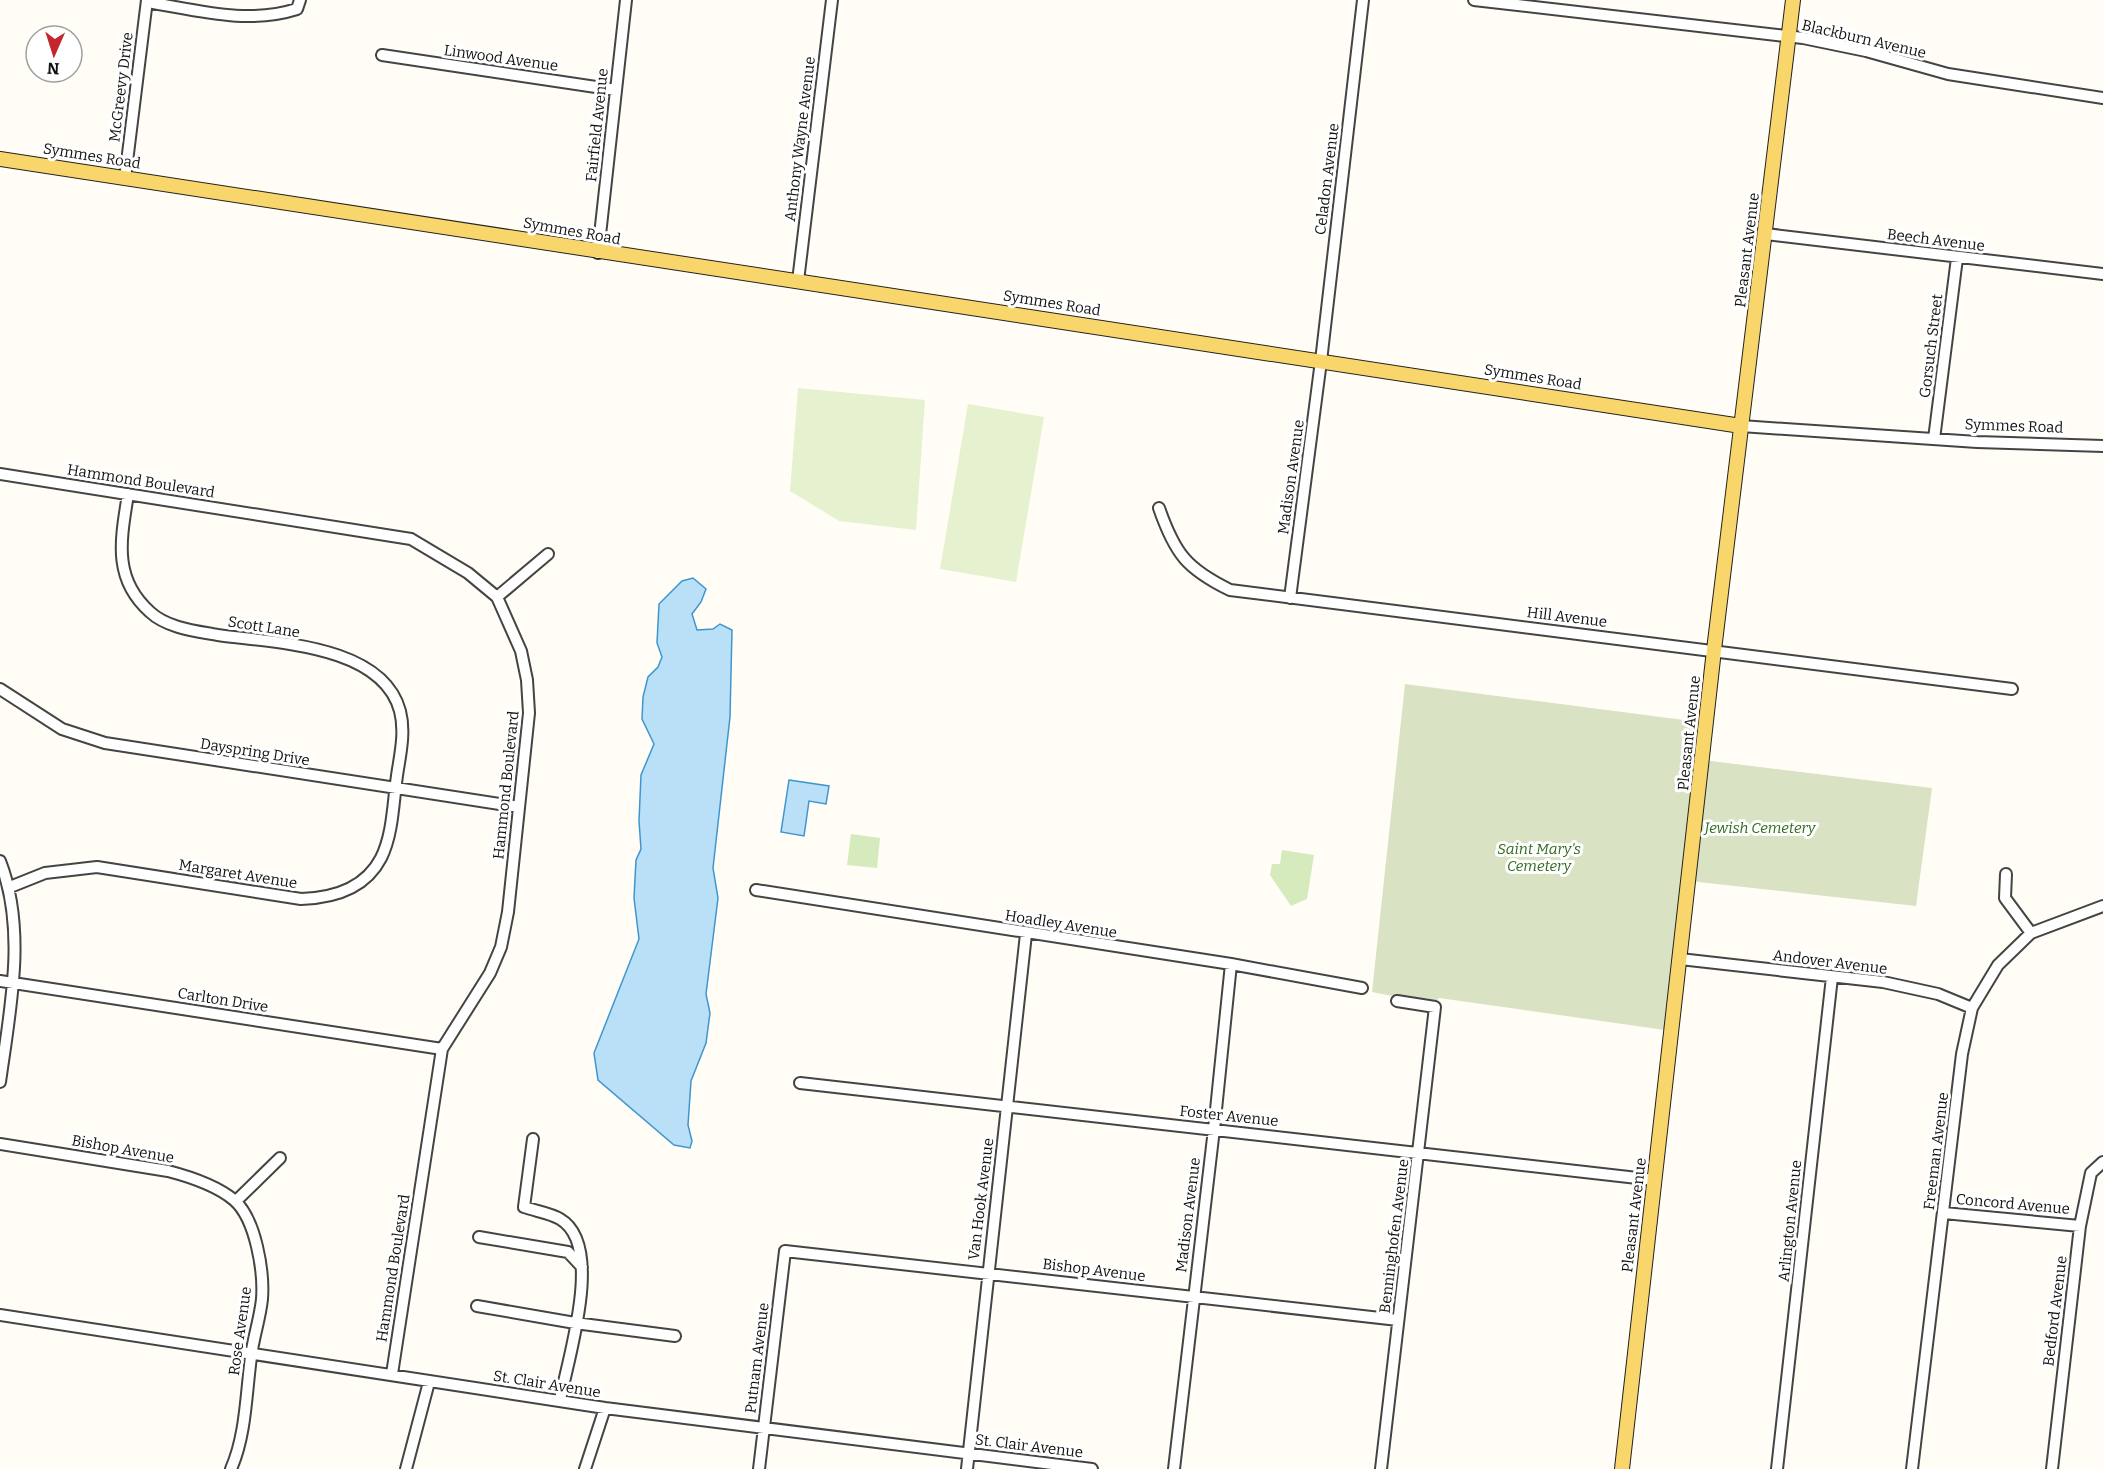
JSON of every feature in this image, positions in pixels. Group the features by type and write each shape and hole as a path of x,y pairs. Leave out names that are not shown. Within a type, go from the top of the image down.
{"main road":[{"name":"Pleasant Avenue","path":"1622,1469 1714,650 1793,0"},
{"name":"Symmes Road","path":"0,159 598,253 1321,360 1741,426"}],"street":[{"path":"147,1 249,18 274,16 297,9 300,0"},
{"name":"Fairfield Avenue","path":"598,253 626,0"},
{"name":"Anthony Wayne Avenue","path":"798,281 832,0"},
{"name":"Celadon Avenue","path":"1321,360 1363,0"},
{"name":"Blackburn Avenue","path":"1474,0 1789,38 1866,51 1948,74 2103,98"},
{"name":"McGreevy Drive","path":"125,178 147,1"},
{"name":"Linwood Avenue","path":"382,55 616,90"},
{"name":"Beech Avenue","path":"1766,234 2103,274"},
{"name":"Gorsuch Street","path":"1934,439 1956,258"},
{"name":"Madison Avenue","path":"1290,598 1321,360"},
{"name":"Symmes Road","path":"1741,426 1934,439 2103,446"},
{"name":"Hammond Boulevard","path":"0,474 411,539 468,573 497,597 521,651 527,680 529,713 508,912 501,947 490,973 442,1048 392,1374"},
{"name":"Scott Lane","path":"128,494 121,541 122,569 134,594 151,614 171,624 198,632 328,652 364,665 386,685 400,710 402,744 394,789"},
{"name":"Hill Avenue","path":"1159,508 1173,540 1197,573 1230,590 2012,689"},
{"path":"497,597 548,554"},
{"name":"Dayspring Drive","path":"0,689 62,729 83,738 519,807"},
{"name":"Margaret Avenue","path":"10,887 45,873 97,867 301,899 342,893 369,874 387,845 394,789"},
{"path":"0,861 10,887 14,983 0,1082"},
{"path":"2006,874 2004,898 2031,933"},
{"name":"Hoadley Avenue","path":"756,890 1026,934 1231,964 1362,988"},
{"name":"Freeman Avenue","path":"1912,1469 1962,1054 1972,1008 1998,965 2031,933 2103,906"},
{"name":"Van Hook Avenue","path":"967,1469 1026,934"},
{"name":"Andover Avenue","path":"1680,959 1883,982 1927,992 1972,1008"},
{"name":"Madison Avenue","path":"1174,1469 1231,964"},
{"name":"Arlington Avenue","path":"1777,1469 1832,977"},
{"name":"Carlton Drive","path":"0,981 442,1048"},
{"name":"Benninghofen Avenue","path":"1382,1469 1435,1007 1397,1001"},
{"name":"Foster Avenue","path":"800,1083 1655,1180"},
{"path":"534,1139 524,1207 560,1219 577,1238 583,1269 560,1400"},
{"name":"Bishop Avenue","path":"0,1144 168,1171 194,1178 236,1201"},
{"path":"236,1201 280,1158"},
{"name":"Bedford Avenue","path":"2052,1469 2080,1226 2091,1173 2103,1162"},
{"name":"Rose Avenue","path":"231,1469 243,1427 251,1353 262,1299 262,1271 251,1227 236,1201"},
{"name":"Concord Avenue","path":"1944,1213 2080,1226"},
{"path":"479,1237 568,1252 583,1269"},
{"name":"Bishop Avenue","path":"785,1251 1398,1320"},
{"name":"Putnam Avenue","path":"759,1469 785,1251"},
{"path":"477,1306 575,1323 675,1336"},
{"name":"St. Clair Avenue","path":"0,1315 605,1408 764,1430 1092,1469"},
{"path":"406,1469 429,1382"},
{"path":"585,1469 605,1408"}],"green space":[{"path":"798,388 925,400 916,530 839,521 790,491"},
{"path":"968,404 1044,417 1016,582 940,569"},
{"name":"Saint Mary’s Cemetery","path":"1405,684 1707,723 1703,760 1932,788 1916,906 1689,881 1672,1031 1439,998 1434,1004 1372,992"},
{"path":"851,834 880,838 877,868 847,865"},
{"path":"1282,850 1314,855 1307,899 1291,906 1270,875 1272,864 1280,864"}],"water":[{"path":"693,578 706,589 701,602 692,614 697,630 713,629 720,624 732,630 730,717 713,868 718,898 706,994 710,1013 706,1043 691,1081 688,1125 692,1141 690,1148 674,1145 598,1080 594,1053 639,939 634,898 636,860 641,849 639,821 641,775 654,744 642,719 643,697 648,677 658,667 662,657 657,643 659,604 682,581"},
{"path":"789,780 829,786 826,804 809,801 804,836 781,832"}],"park label":[{"name":"Jewish Cemetery","path":"1760,828"}]}
